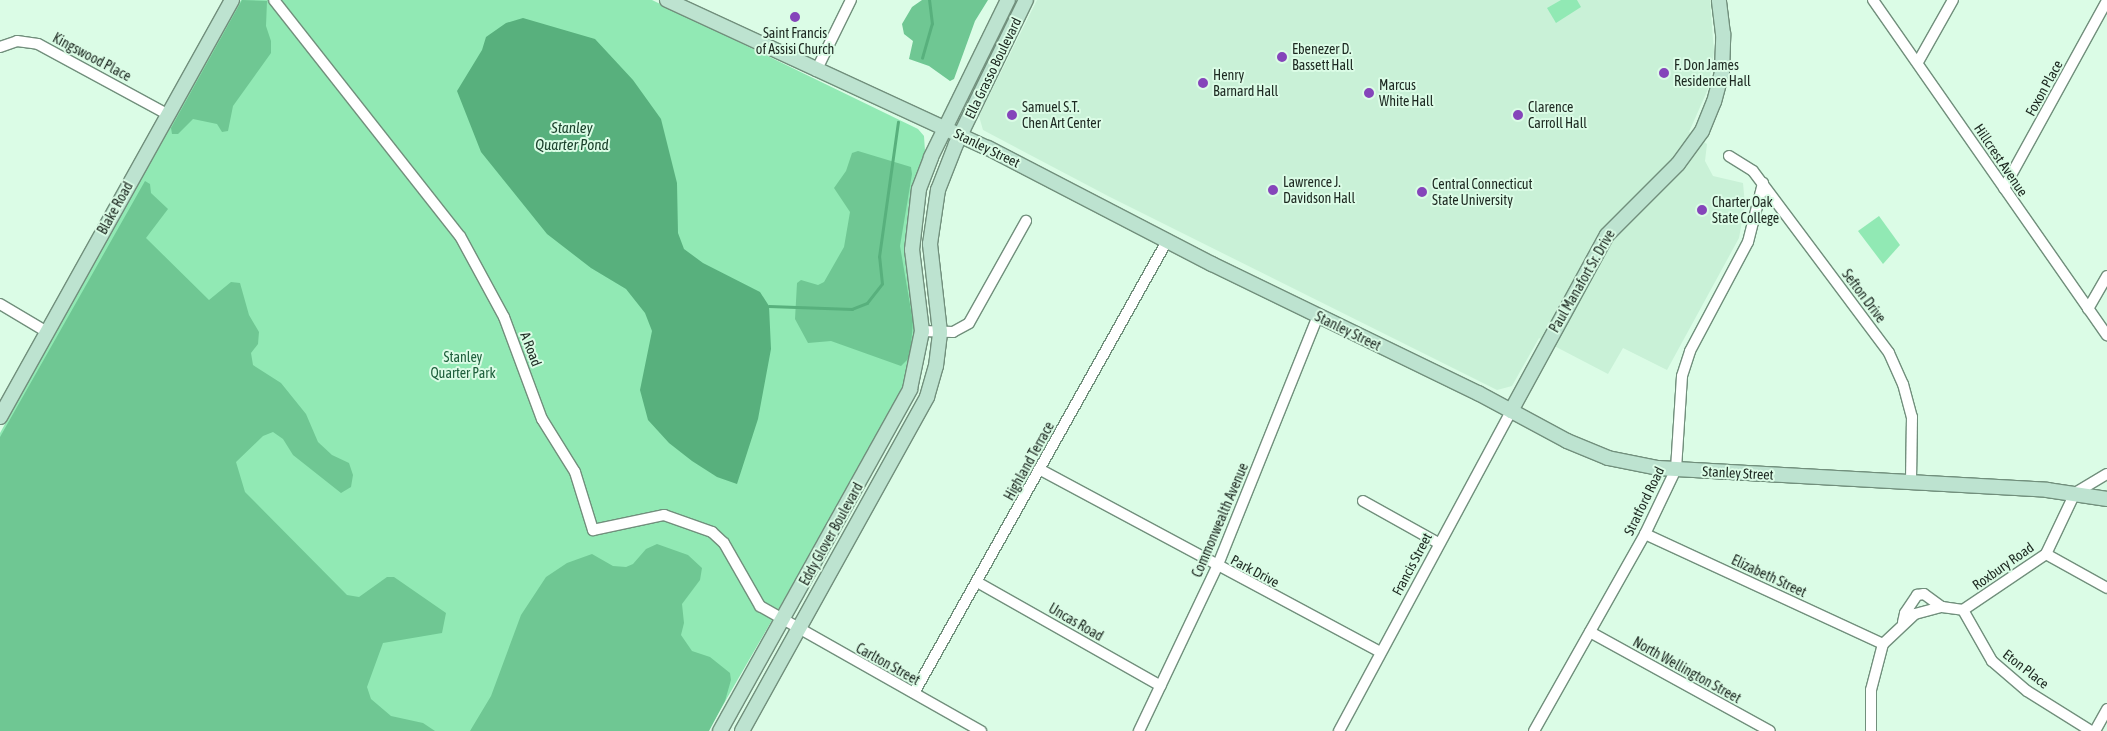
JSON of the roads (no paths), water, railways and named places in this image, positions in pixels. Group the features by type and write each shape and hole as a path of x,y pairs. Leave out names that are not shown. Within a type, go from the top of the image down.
{"street":[{"name":"Blake Road","path":"0,417 232,0"},
{"name":"A Road","path":"274,0 460,236 504,317 542,419 575,472 593,530 664,514 703,527 724,543 760,606 782,621"},
{"name":"Stanley Street","path":"667,0 816,71 960,135 1167,241 1511,411 1575,445 1608,458 1644,467 2075,493 2107,499"},
{"path":"816,71 851,0"},
{"name":"Ella Grasso Boulevard","path":"945,128 1008,0"},
{"name":"Ella Grasso Boulevard","path":"960,135 1026,0"},
{"name":"Paul Manafort Sr. Drive","path":"1511,411 1607,235 1678,164 1706,124 1722,72 1723,34 1719,0"},
{"name":"Hillcrest Avenue","path":"1873,0 2107,335"},
{"path":"1918,62 1953,0"},
{"name":"Foxon Place","path":"2004,188 2107,1"},
{"name":"Kingswood Place","path":"0,47 17,41 38,44 167,114"},
{"name":"Eddy Glover Boulevard","path":"720,731 910,389 922,331 912,250 914,215 922,180 945,128"},
{"name":"Eddy Glover Boulevard","path":"742,731 925,401 936,366 940,331 931,254 931,222 939,186 960,135"},
{"name":"Sefton Drive","path":"1729,156 1753,171 1763,183 1889,353 1903,384 1912,417 1911,482"},
{"name":"Stratford Road","path":"1534,731 1644,534 1676,469 1682,376 1690,351 1748,242 1763,183"},
{"path":"922,331 962,329 969,323 1026,222"},
{"name":"Highland Terrace","path":"914,693 1167,241"},
{"path":"2088,309 2107,276"},
{"path":"0,304 47,332"},
{"name":"Commonwealth Avenue","path":"1139,731 1217,566 1318,316"},
{"name":"Francis Street","path":"1339,731 1438,543 1511,411"},
{"name":"Park Drive","path":"1040,469 1217,566 1380,652"},
{"path":"864,474 881,483"},
{"path":"2075,493 2107,474"},
{"name":"Roxbury Road","path":"1963,610 2046,554 2075,493"},
{"path":"1363,501 1438,543"},
{"name":"Elizabeth Street","path":"1644,534 1883,644"},
{"path":"2046,554 2107,588"},
{"name":"Uncas Road","path":"977,582 1161,686"},
{"path":"1903,622 1905,613 1917,595 1924,594 1942,607"},
{"path":"1871,731 1872,690 1883,644 1903,622 1915,614 1942,607 1963,610"},
{"name":"Eton Place","path":"1963,610 1992,661 2027,691 2091,731"},
{"name":"Carlton Street","path":"782,621 981,731"},
{"name":"North Wellington Street","path":"1590,632 1770,731"},
{"path":"2095,731 2107,709"}],"water":[{"name":"Stanley Quarter Pond","path":"523,18 595,39 633,80 661,119 677,183 678,233 684,249 703,263 760,292 769,306 771,349 758,419 737,484 717,477 692,461 669,443 648,420 640,390 652,331 645,313 626,289 591,268 547,234 481,152 457,91 482,50 486,37 506,23"}],"waterway":[{"path":"922,58 932,24 929,0"},
{"path":"769,306 852,309 867,303 882,284 879,257 898,122"}],"place":[{"name":"Saint Francis of Assisi Church","path":"795,17"},
{"name":"Ebenezer D. Bassett Hall","path":"1282,57"},
{"name":"F. Don James Residence Hall","path":"1664,73"},
{"name":"Henry Barnard Hall","path":"1203,83"},
{"name":"Marcus White Hall","path":"1369,93"},
{"name":"Samuel S.T. Chen Art Center","path":"1012,115"},
{"name":"Clarence Carroll Hall","path":"1518,115"},
{"name":"Lawrence J. Davidson Hall","path":"1273,190"},
{"name":"Central Connecticut State University","path":"1422,192"},
{"name":"Charter Oak State College","path":"1702,210"}],"park label":[{"name":"Stanley Quarter Park","path":"463,366"}]}
